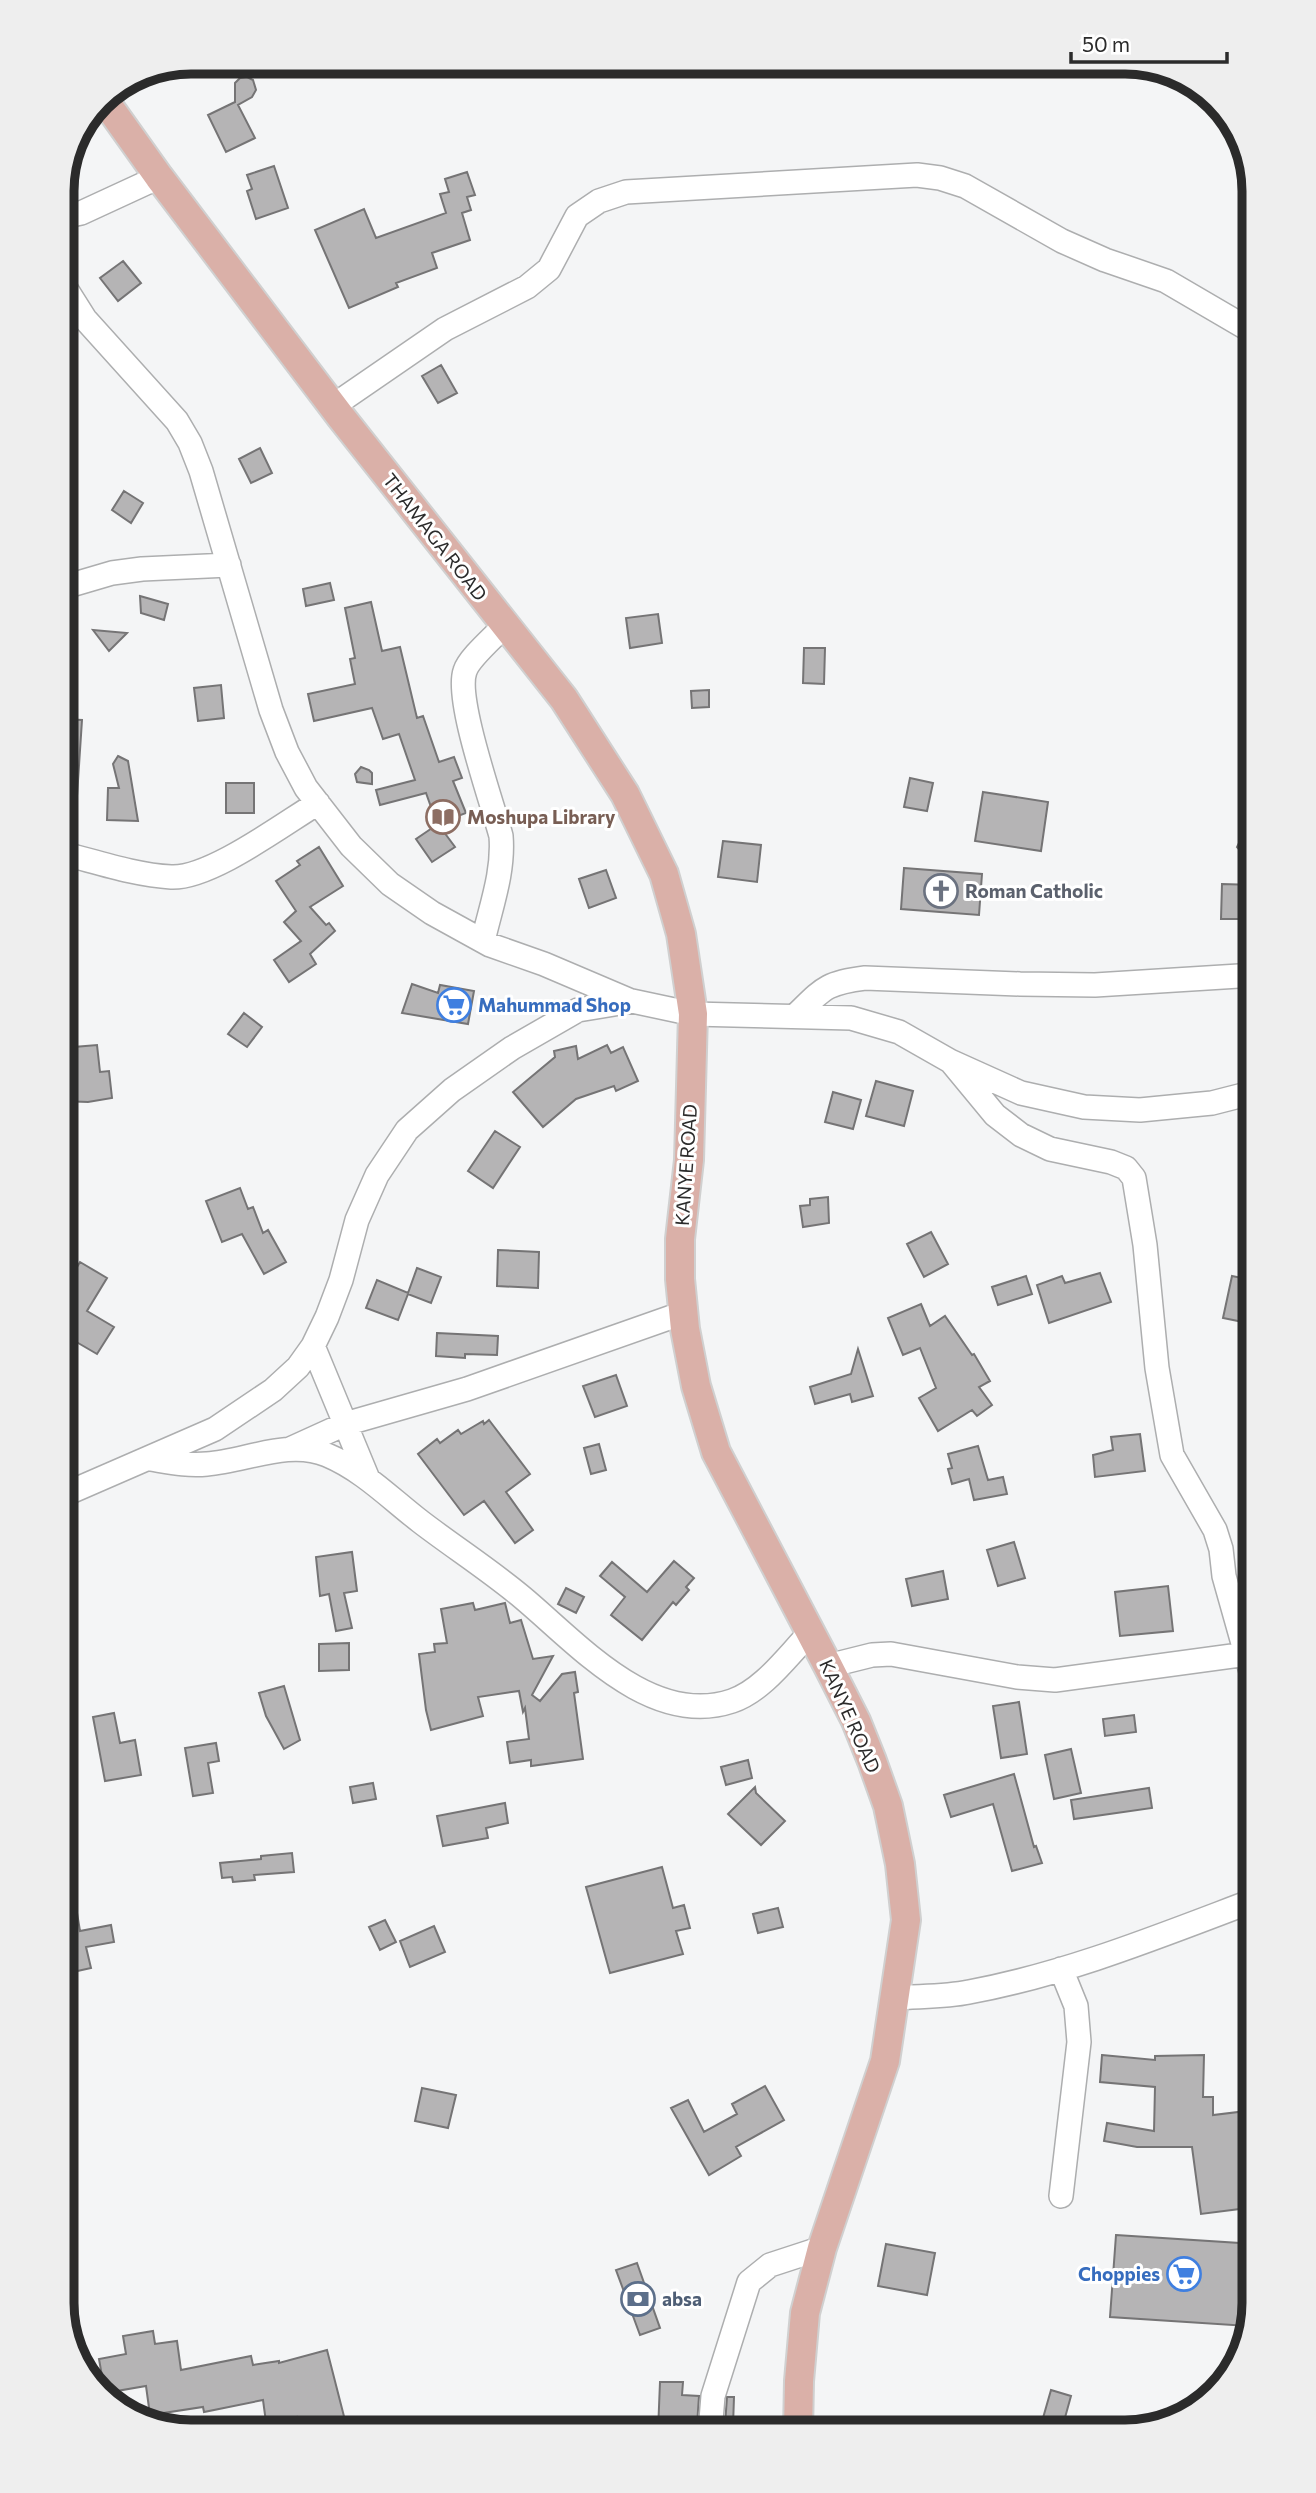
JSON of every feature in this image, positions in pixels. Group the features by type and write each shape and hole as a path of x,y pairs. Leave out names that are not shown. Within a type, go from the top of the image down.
{"main road":[{"name":"THAMAGA ROAD","path":"109,107 333,406 564,699 625,794 663,874 681,934 693,1014"},
{"name":"KANYE ROAD","path":"693,1014 689,1160 680,1239 680,1279 696,1386 716,1452 856,1721 872,1761 888,1806 900,1864 906,1920 885,2061 822,2248 805,2313 798,2420"}],"street":[{"path":"333,406 445,328 527,287 550,269 577,216 599,201 626,192 917,175 940,178 965,186 1062,241 1105,260 1166,281 1242,325"},
{"path":"74,214 159,177"},
{"path":"74,305 177,421 190,443 201,471 275,721 306,788 351,846 390,884 432,913 483,941 632,1001 693,1014 851,1018 899,1032 950,1060 1021,1093 1084,1107 1140,1110 1212,1103 1242,1095"},
{"path":"74,584 112,573 142,569 229,565"},
{"path":"483,941 500,871 501,836 465,708 462,685 465,668 504,626"},
{"path":"74,856 148,874 174,877 199,872 318,803"},
{"path":"795,1016 824,988 840,981 865,978 1095,985 1242,976"},
{"path":"74,1491 215,1429 273,1390 298,1367 313,1346 332,1305 362,1209 377,1175 407,1130 462,1083 512,1048 578,1010 632,1001"},
{"path":"950,1060 995,1115 1021,1135 1050,1150 1111,1162 1126,1168 1134,1178 1145,1245 1157,1368 1172,1455 1215,1530 1221,1549 1224,1577 1242,1637"},
{"path":"290,1449 345,1424 467,1389 684,1313"},
{"path":"313,1346 368,1479"},
{"path":"149,1459 185,1465 210,1464 290,1449 327,1455 368,1479 520,1596 614,1676 641,1692 677,1703 702,1705 732,1701 756,1688 811,1632"},
{"path":"828,1666 872,1655 891,1654 1017,1677 1055,1680 1242,1655"},
{"path":"894,1998 966,1993 1030,1979 1242,1905"},
{"path":"1061,1969 1076,2006 1079,2042 1061,2196"},
{"path":"711,2420 713,2396 749,2281 769,2265 822,2248"}],"building":[{"path":"240,78 253,80 256,90 252,97 238,105 255,138 226,152 208,115 235,102 235,83"},
{"path":"274,166 288,208 256,219 247,191 252,189 247,175"},
{"path":"467,172 475,195 467,197 471,210 462,213 470,240 432,253 437,268 396,283 398,287 349,308 315,230 364,209 376,238 446,213 440,194 449,192 445,179"},
{"path":"123,261 141,283 118,301 100,278"},
{"path":"441,365 457,393 438,403 422,376"},
{"path":"260,448 272,473 251,483 239,459"},
{"path":"124,491 143,503 131,523 112,510"},
{"path":"330,583 334,600 306,606 303,589"},
{"path":"140,596 168,604 164,620 141,613"},
{"path":"371,602 382,651 400,647 417,718 423,716 439,762 454,757 462,778 453,781 466,813 437,824 426,793 380,805 376,790 415,780 399,734 383,739 372,708 314,721 308,694 355,684 350,659 355,658 345,608"},
{"path":"658,614 662,643 630,648 626,618"},
{"path":"93,630 127,633 109,651"},
{"path":"804,648 825,648 824,684 803,683"},
{"path":"221,685 224,718 198,721 194,688"},
{"path":"709,690 709,707 692,708 691,691"},
{"path":"74,720 82,720 77,796 74,796"},
{"path":"118,756 128,761 138,821 107,820 108,788 119,788 113,764"},
{"path":"361,767 372,773 372,784 357,782 355,774"},
{"path":"910,778 933,783 927,811 904,807"},
{"path":"226,783 254,783 254,813 226,813"},
{"path":"983,792 1048,802 1041,851 975,841"},
{"path":"438,824 455,847 432,862 416,839"},
{"path":"1242,839 1242,853 1237,847"},
{"path":"723,841 761,845 757,882 718,877"},
{"path":"319,847 343,886 310,907 335,931 310,954 316,964 289,982 274,960 301,941 284,922 296,911 276,881 300,865 297,861"},
{"name":"Roman Catholic","path":"904,868 982,874 979,915 901,909"},
{"path":"606,870 616,898 589,908 579,879"},
{"path":"1222,884 1242,885 1242,919 1221,919"},
{"path":"412,984 438,993 440,985 474,991 468,1024 402,1013"},
{"path":"244,1013 262,1027 247,1047 228,1034"},
{"path":"97,1045 100,1072 109,1071 112,1098 74,1101 74,1047"},
{"path":"607,1045 611,1053 623,1047 638,1081 616,1091 614,1086 576,1099 543,1127 513,1092 555,1057 554,1051 576,1046 578,1059"},
{"path":"876,1081 913,1091 904,1126 866,1116"},
{"path":"833,1092 861,1100 853,1129 825,1122"},
{"path":"495,1131 520,1147 493,1188 468,1171"},
{"path":"240,1188 248,1209 253,1207 263,1233 268,1230 286,1262 264,1274 242,1234 222,1242 206,1201"},
{"path":"828,1197 829,1223 803,1227 800,1206 810,1205 810,1199"},
{"path":"931,1232 948,1264 924,1277 907,1244"},
{"path":"498,1250 539,1252 538,1288 497,1286"},
{"path":"80,1262 107,1278 87,1311 114,1327 97,1354 74,1341 74,1272"},
{"path":"417,1268 441,1277 431,1303 408,1294 398,1320 366,1308 377,1280 408,1293"},
{"path":"1100,1273 1111,1302 1049,1323 1037,1285 1062,1276 1065,1283"},
{"path":"1026,1276 1032,1294 998,1305 992,1287"},
{"path":"1232,1276 1242,1278 1242,1322 1223,1318"},
{"path":"921,1304 930,1326 945,1316 972,1355 974,1354 990,1381 979,1387 992,1405 977,1416 972,1410 938,1431 919,1398 936,1388 920,1348 903,1355 888,1318"},
{"path":"437,1333 498,1336 497,1355 465,1354 465,1358 436,1356"},
{"path":"858,1349 873,1396 852,1402 850,1394 815,1404 810,1387 851,1374"},
{"path":"616,1375 627,1406 595,1417 583,1386"},
{"path":"489,1420 530,1474 506,1492 533,1530 515,1543 484,1501 464,1515 418,1454 437,1439 440,1443 458,1430 461,1434"},
{"path":"1140,1434 1145,1471 1095,1477 1093,1455 1113,1450 1111,1437"},
{"path":"599,1444 606,1470 591,1474 584,1448"},
{"path":"978,1446 988,1480 1003,1477 1007,1494 974,1500 969,1479 952,1484 948,1469 952,1468 948,1454"},
{"path":"1014,1542 1025,1578 998,1586 987,1550"},
{"path":"352,1552 357,1591 344,1593 352,1628 336,1631 329,1594 320,1596 316,1557"},
{"path":"674,1561 694,1578 686,1587 689,1590 676,1605 673,1602 642,1640 611,1615 625,1597 600,1576 612,1562 647,1592"},
{"path":"943,1571 948,1599 912,1606 906,1579"},
{"path":"1168,1586 1173,1631 1120,1636 1115,1592"},
{"path":"566,1588 584,1597 576,1613 558,1604"},
{"path":"473,1603 475,1610 505,1603 510,1623 521,1620 533,1659 553,1656 532,1695 540,1701 562,1674 575,1672 578,1692 574,1693 583,1759 531,1766 531,1760 510,1763 507,1742 529,1739 525,1708 523,1712 519,1691 478,1697 483,1716 431,1730 419,1654 435,1652 434,1644 447,1643 441,1609"},
{"path":"349,1643 349,1670 319,1671 319,1644"},
{"path":"284,1686 300,1740 284,1749 266,1716 259,1693"},
{"path":"1019,1702 1027,1754 1001,1758 993,1706"},
{"path":"114,1713 120,1743 135,1740 141,1775 105,1781 93,1717"},
{"path":"1134,1715 1136,1732 1105,1736 1103,1719"},
{"path":"216,1743 219,1761 208,1763 213,1793 193,1796 185,1748"},
{"path":"1071,1749 1081,1793 1054,1799 1045,1755"},
{"path":"748,1760 752,1778 726,1785 721,1767"},
{"path":"1014,1774 1034,1847 1036,1846 1042,1863 1012,1871 993,1804 951,1817 944,1795"},
{"path":"373,1783 376,1799 353,1803 350,1787"},
{"path":"755,1787 756,1793 785,1821 761,1845 728,1814"},
{"path":"1149,1788 1152,1808 1074,1819 1071,1800"},
{"path":"505,1803 508,1823 486,1828 488,1838 443,1846 437,1816"},
{"path":"292,1853 294,1872 254,1875 255,1880 233,1882 232,1877 222,1878 220,1863"},
{"path":"662,1867 673,1908 684,1905 690,1928 676,1931 683,1954 610,1973 586,1887"},
{"path":"74,1907 80,1931 111,1925 114,1942 86,1947 91,1968 74,1972"},
{"path":"778,1908 783,1927 758,1933 753,1914"},
{"path":"385,1920 396,1942 380,1950 369,1927"},
{"path":"434,1926 445,1952 410,1967 400,1941"},
{"path":"1102,2055 1155,2060 1155,2056 1204,2055 1203,2097 1213,2097 1213,2115 1242,2112 1242,2209 1201,2214 1192,2147 1137,2147 1104,2141 1107,2123 1154,2131 1155,2087 1100,2082"},
{"path":"765,2086 784,2120 736,2147 741,2156 709,2175 671,2108 688,2100 704,2132 737,2114 732,2104"},
{"path":"422,2088 456,2095 448,2128 415,2121"},
{"name":"Choppies","path":"1116,2235 1242,2243 1240,2325 1110,2317"},
{"path":"886,2244 935,2253 927,2295 878,2286"},
{"name":"absa","path":"637,2263 660,2328 640,2335 616,2270"},
{"path":"153,2331 155,2344 177,2341 181,2370 251,2356 253,2365 279,2363 327,2350 345,2419 297,2417 266,2419 263,2400 204,2412 203,2407 155,2414 150,2412 146,2386 115,2391 103,2379 99,2359 126,2354 123,2336"},
{"path":"660,2382 683,2382 682,2395 699,2396 697,2420 658,2420"},
{"path":"1051,2390 1071,2396 1064,2420 1042,2420"},
{"path":"727,2397 734,2397 733,2420 725,2420"}],"place":[{"name":"Moshupa Library","path":"443,817"},
{"name":"Roman Catholic","path":"941,891"},
{"name":"Mahummad Shop","path":"454,1005"},
{"name":"Choppies","path":"1184,2274"},
{"name":"absa","path":"638,2299"}]}
